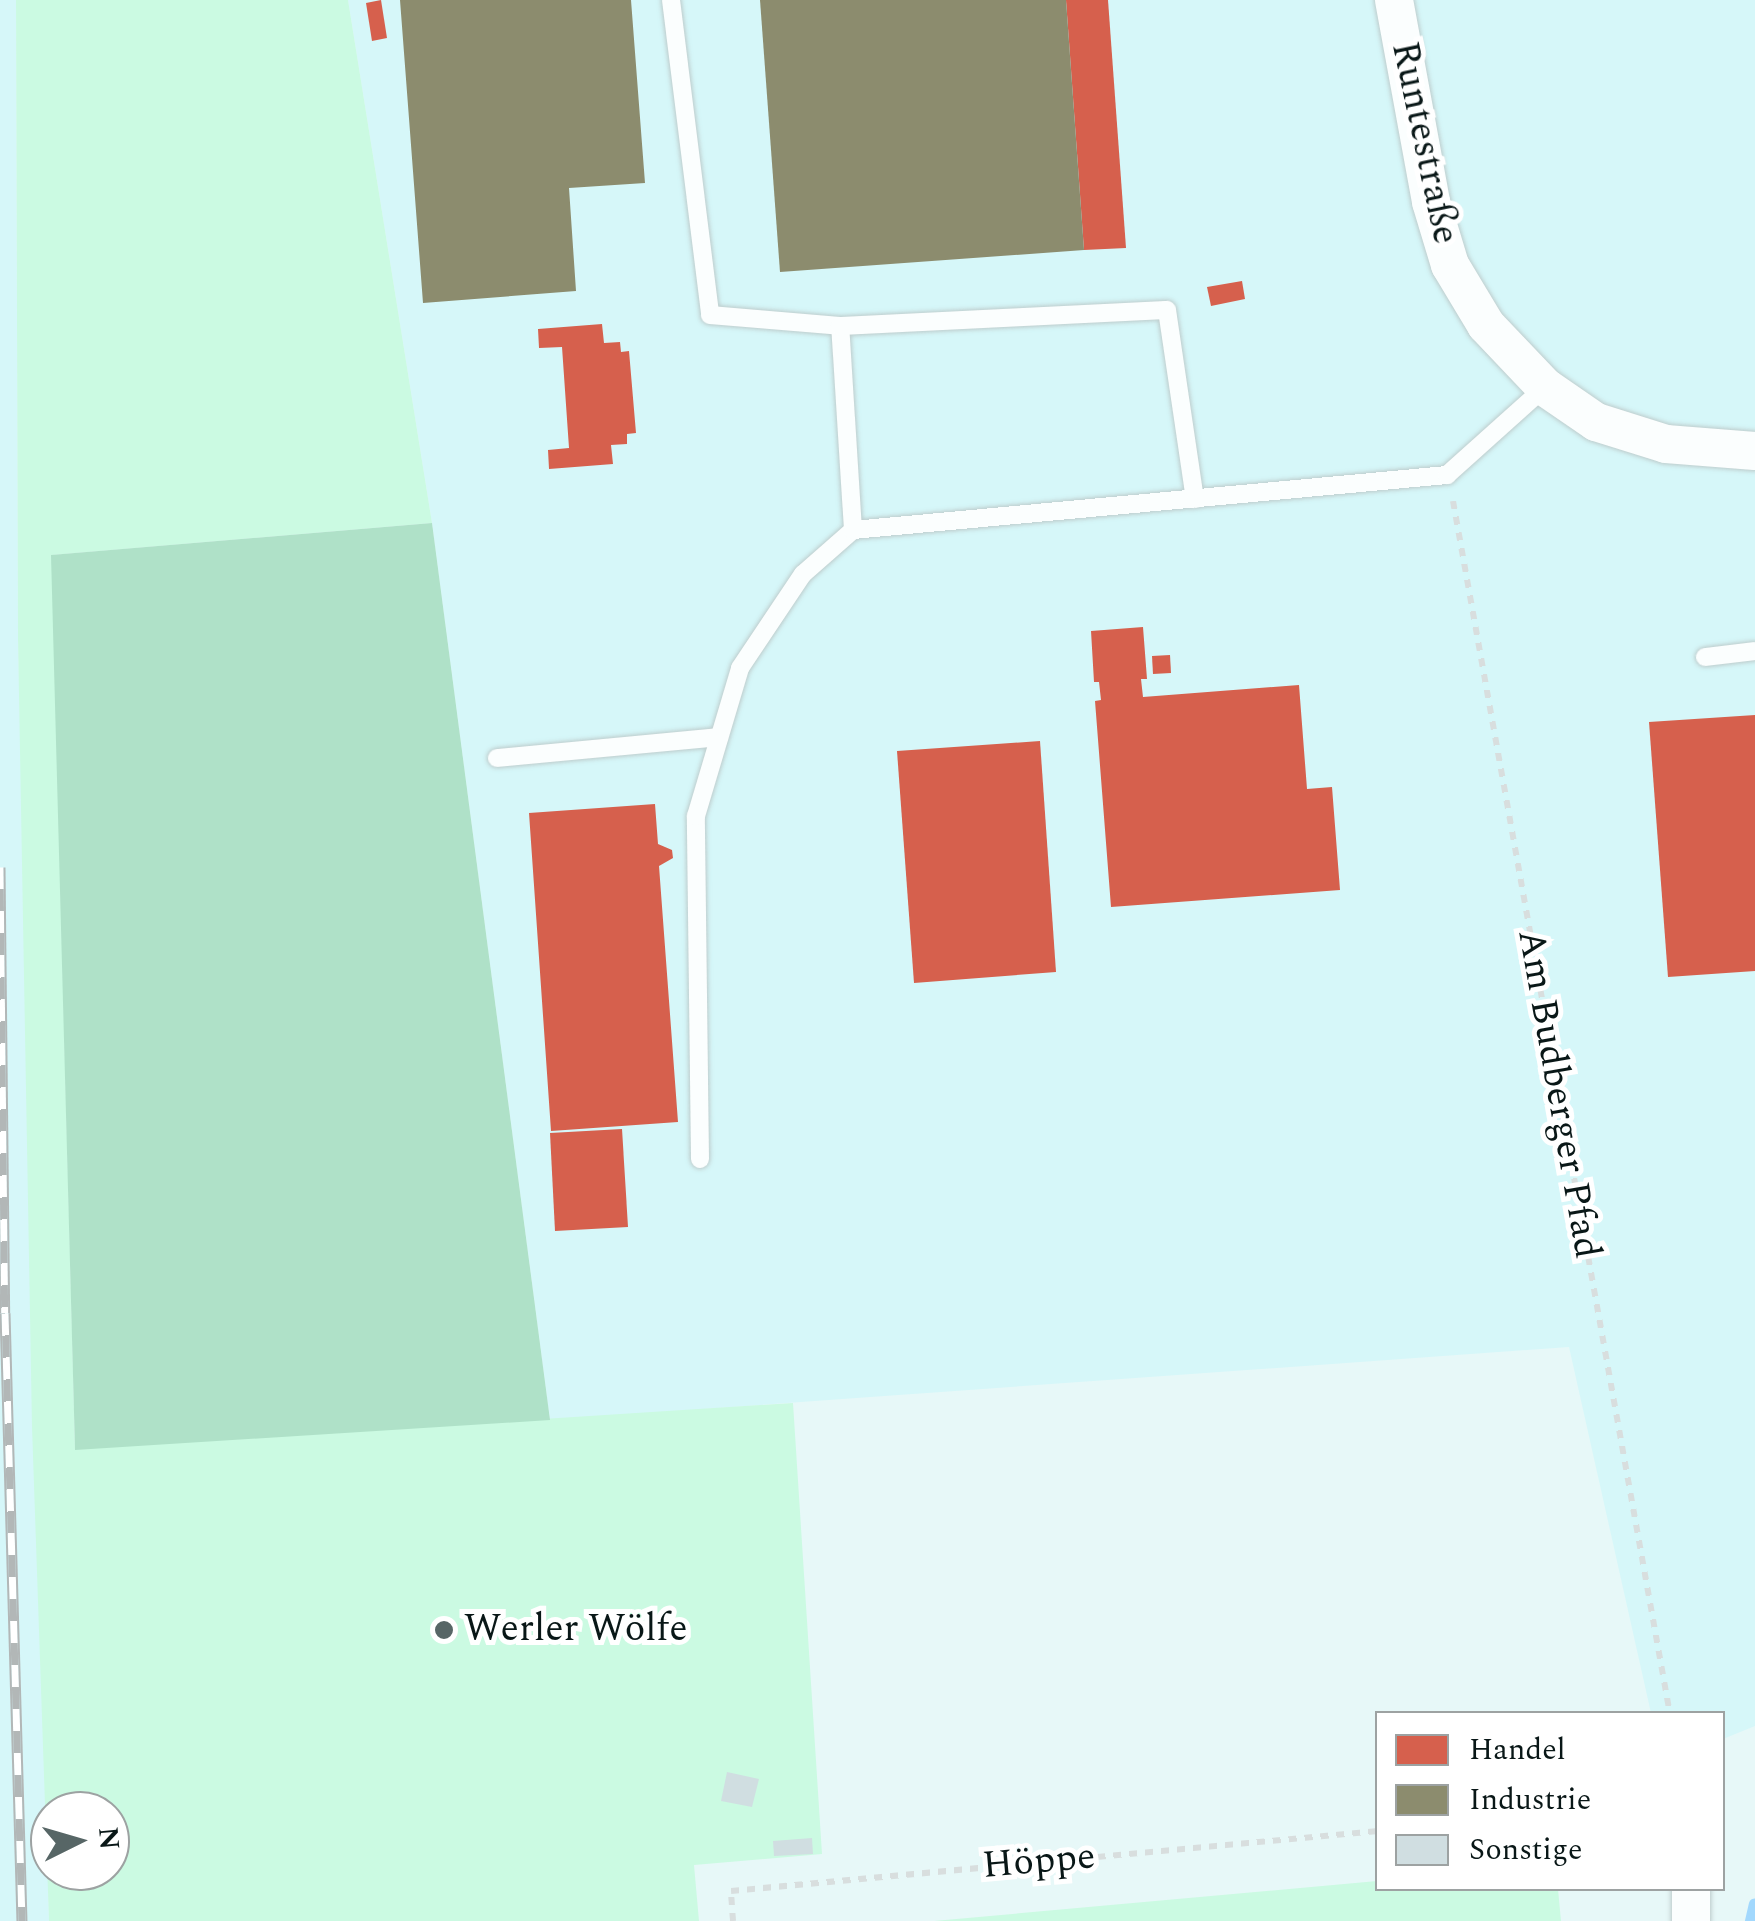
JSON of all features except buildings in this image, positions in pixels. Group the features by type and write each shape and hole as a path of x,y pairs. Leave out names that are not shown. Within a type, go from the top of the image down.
{"street":[{"name":"Runtestraße","path":"1394,0 1431,202 1450,265 1486,325 1545,387 1596,422 1666,444 1755,451"},
{"path":"1691,1891 1691,1921"}],"lane":[{"path":"671,0 710,315 840,326 1167,310 1194,499"},
{"path":"840,326 853,530"},
{"path":"700,1159 696,816 740,668 804,574 853,530 1447,475 1545,387"},
{"path":"1705,657 1755,651"},
{"path":"497,758 719,737"}],"path":[{"name":"Am Budberger Pfad","path":"1447,475 1669,1711"},
{"name":"Höppe","path":"733,1921 730,1890 1375,1831"}],"shaded area":[{"path":"0,0 16,0 18,639 46,1791 30,1791 30,1891 48,1891 49,1921 0,1921"},
{"path":"348,0 1755,0 1755,1726 1725,1738 1725,1711 1651,1711 1569,1347 550,1420 432,523"}],"green space":[{"path":"16,0 348,0 432,523 52,555 75,1449 793,1403 822,1854 694,1865 699,1921 49,1921 48,1891 130,1891 130,1791 45,1791 32,1427 18,639"},
{"path":"432,523 550,1420 75,1450 51,555"},
{"path":"1375,1881 1375,1891 1558,1891 1561,1921 934,1921"}],"waterway":[{"path":"1751,1921 1755,1904"}],"railway":[{"path":"0,867 5,1313 22,1921"}],"place":[{"name":"Werler Wölfe","path":"444,1630"}]}
